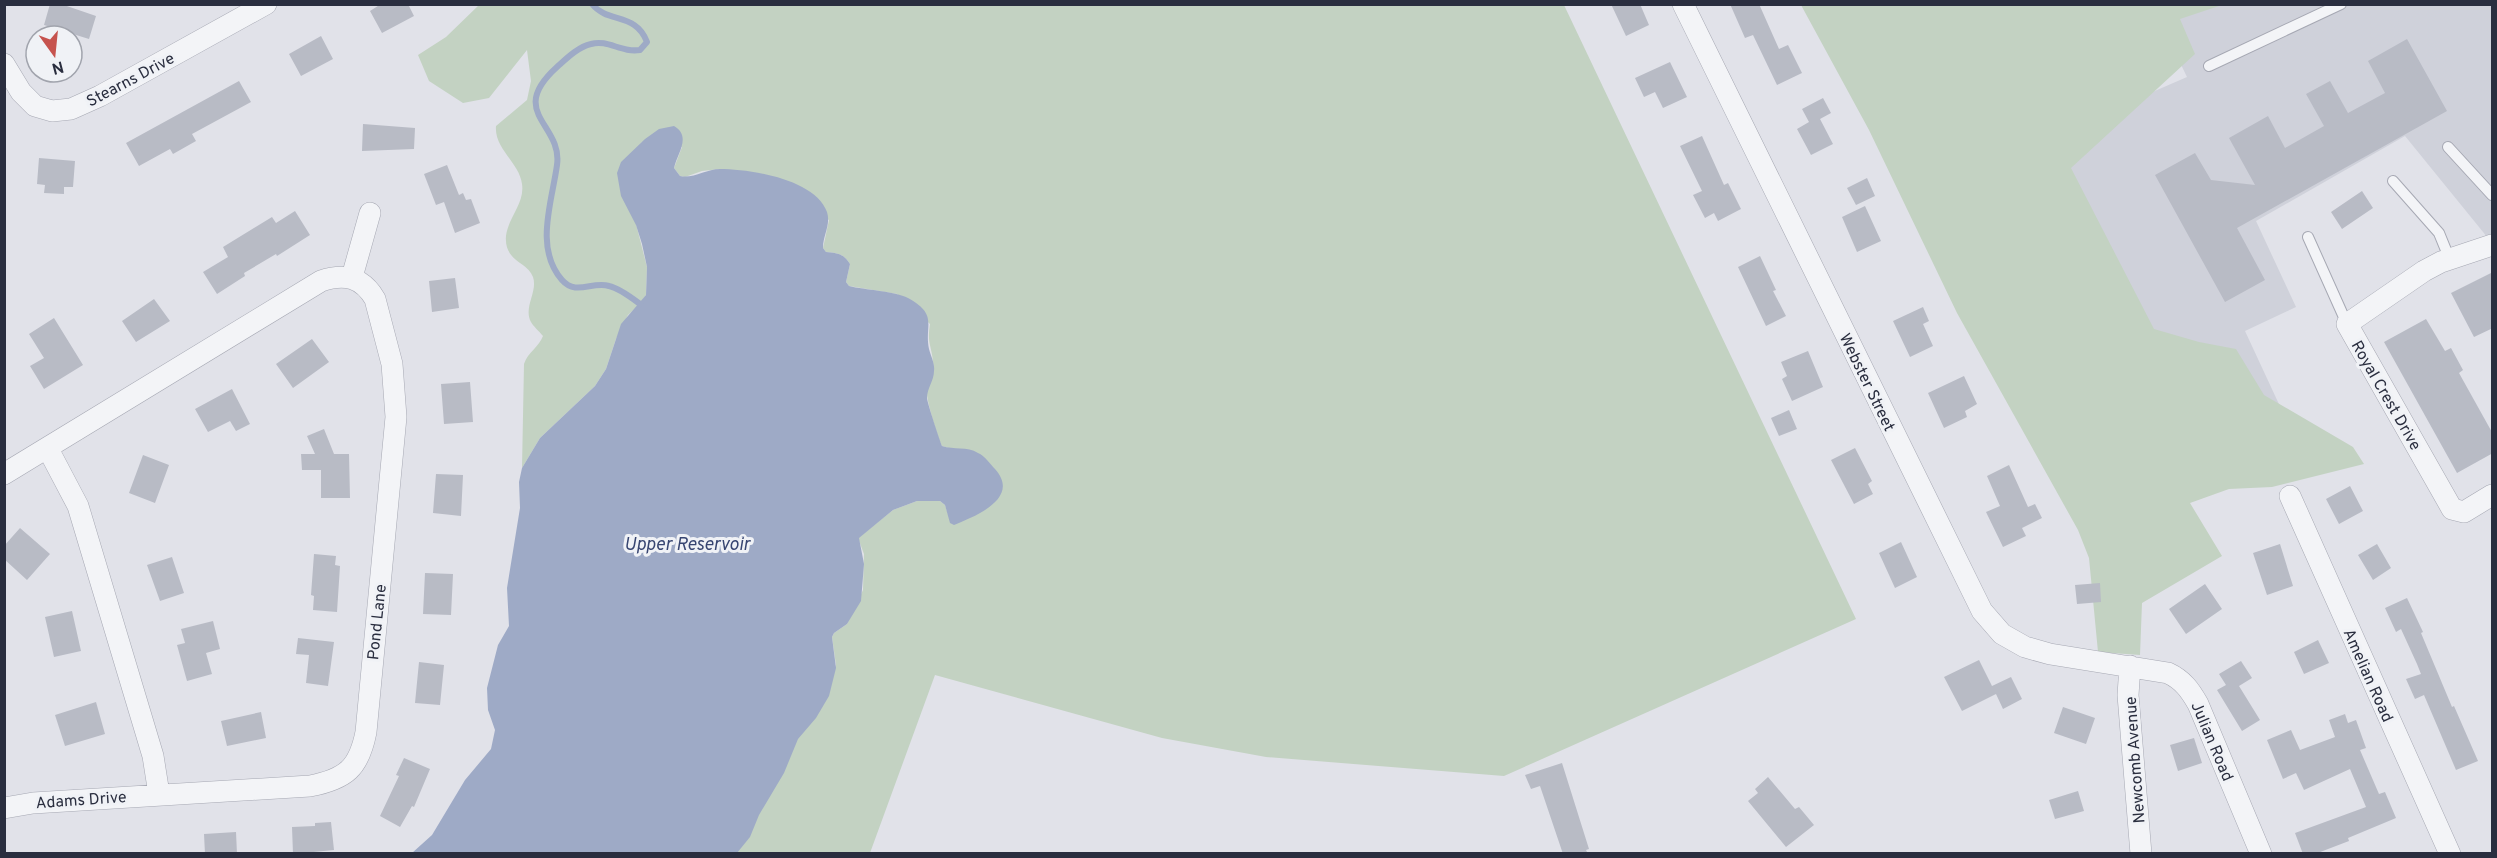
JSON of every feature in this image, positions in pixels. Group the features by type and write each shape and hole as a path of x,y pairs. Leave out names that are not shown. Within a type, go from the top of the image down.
{"street":[{"name":"Stearns Drive","path":"4,64 21,92 35,106 52,111 70,109 100,96 266,4"},
{"name":"Webster Street","path":"1683,4 1982,611 2002,634 2025,647 2050,654 2130,666"},
{"path":"4,474 312,285 332,278 352,278 370,213"},
{"name":"Royal Crest Drive","path":"2493,245 2424,271 2347,324 2450,507 2455,511 2464,512 2493,495"},
{"name":"Pond Lane","path":"159,794 322,784 347,772 360,754 366,732 394,446 396,399 389,345 375,299 369,289 352,278"},
{"path":"48,448 78,506 153,756 159,794"},
{"name":"Amelian Road","path":"2290,496 2450,854"},
{"name":"Newcomb Avenue","path":"2130,666 2128,694 2141,854"},
{"name":"Julian Road","path":"2130,666 2168,673 2186,685 2198,704 2261,854"},
{"name":"Adams Drive","path":"4,808 33,803 159,794"}],"lane":[{"path":"2210,66 2341,4"},
{"path":"2448,147 2493,195"},
{"path":"2393,181 2439,233 2450,260"},
{"path":"2308,237 2347,324"}],"shaded area":[{"path":"2152,5 2492,5 2492,243 2405,136 2256,221 2296,307 2245,331 2284,415 2179,464 2030,145 2187,77"}],"green space":[{"path":"480,4 1564,5 1856,619 1504,776 1266,757 1162,738 935,675 870,853 731,853 836,665 832,637 847,624 863,590 864,554 858,538 893,510 917,501 940,501 945,505 948,514 990,464 972,451 942,446 927,396 933,373 929,340 930,324 897,294 849,286 846,282 850,264 848,261 840,255 826,252 823,248 829,220 764,175 720,169 702,171 685,177 680,176 674,168 682,147 642,142 638,147 636,224 647,267 646,295 628,315 616,339 606,369 595,386 540,438 522,468 524,364 543,336 532,324 529,316 529,305 534,288 533,277 512,256 506,245 507,229 521,198 522,184 520,176 499,142 496,126 527,100 531,81 527,50 489,98 463,103 429,81 418,55 446,37"},
{"path":"1801,5 2222,5 2180,19 2195,54 2071,168 2154,329 2199,342 2236,349 2264,395 2353,447 2364,464 2272,487 2229,489 2190,503 2222,556 2142,603 2140,655 2098,652 2089,558 2078,530 1957,313 1869,130"}],"water":[{"name":"Upper Reservoir","path":"674,126 679,130 683,140 674,168 680,176 733,169 780,178 809,191 820,201 827,212 828,221 823,248 826,252 843,256 850,264 846,282 849,286 902,296 918,304 924,310 927,315 929,349 934,368 927,398 942,446 981,454 1002,479 1003,489 993,505 954,525 950,523 945,505 940,501 917,501 893,510 859,538 864,564 861,601 847,624 832,637 836,668 829,696 816,718 798,739 784,773 759,815 750,837 737,853 412,853 432,835 465,780 491,749 495,730 488,710 487,688 498,645 509,626 507,588 520,508 519,482 522,468 540,438 595,386 606,369 621,324 646,295 647,267 642,244 636,225 621,196 617,173 621,162 645,139 659,129"}],"building":[{"path":"50,4 61,4 96,16 89,39 84,37 84,24 44,24"},
{"path":"381,4 408,4 414,16 382,33 370,11"},
{"path":"1611,4 1640,4 1649,25 1626,36"},
{"path":"1730,4 1759,4 1779,49 1788,45 1802,73 1777,85 1753,35 1745,38"},
{"path":"321,36 333,59 301,76 289,54"},
{"path":"2407,39 2447,111 2237,228 2265,280 2225,302 2155,175 2195,153 2211,180 2255,185 2229,138 2268,116 2285,148 2324,126 2306,94 2330,81 2348,113 2385,93 2368,61"},
{"path":"1670,62 1687,97 1663,108 1655,92 1644,97 1635,78"},
{"path":"239,81 251,102 192,134 196,141 173,154 170,149 139,166 126,143"},
{"path":"1823,98 1831,113 1820,119 1833,144 1811,155 1797,129 1809,122 1802,109"},
{"path":"363,124 415,128 414,149 362,151"},
{"path":"1702,136 1724,185 1728,183 1741,209 1718,221 1714,213 1705,218 1693,195 1702,191 1680,146"},
{"path":"39,158 75,161 73,187 64,187 64,194 44,193 45,185 37,184"},
{"path":"447,165 459,195 463,193 466,200 471,199 480,223 455,233 444,202 436,205 424,174"},
{"path":"1867,178 1875,196 1856,205 1847,188"},
{"path":"2362,191 2373,208 2342,229 2331,212"},
{"path":"1865,206 1881,241 1857,252 1842,217"},
{"path":"295,211 310,235 244,273 245,276 217,294 203,272 228,257 223,247 272,217 276,223"},
{"path":"1760,256 1776,290 1773,291 1786,316 1766,326 1738,267"},
{"path":"2493,272 2493,328 2474,337 2451,293"},
{"path":"455,278 459,308 432,312 429,281"},
{"path":"154,299 170,321 136,342 122,321"},
{"path":"1923,307 1929,321 1923,324 1933,346 1910,357 1893,321"},
{"path":"54,318 83,365 44,389 30,366 44,358 29,334"},
{"path":"2426,319 2445,351 2451,348 2463,370 2459,373 2493,434 2493,453 2457,473 2384,342"},
{"path":"312,339 329,362 293,388 276,364"},
{"path":"1808,351 1823,387 1792,401 1782,379 1787,376 1781,362"},
{"path":"1964,376 1977,404 1965,411 1967,417 1944,428 1928,393"},
{"path":"470,382 473,422 444,424 441,384"},
{"path":"232,389 250,424 236,431 230,421 208,432 195,409"},
{"path":"1789,410 1797,429 1779,436 1771,418"},
{"path":"324,429 334,454 349,454 350,498 321,498 321,470 302,470 301,454 315,454 307,436"},
{"path":"1855,448 1872,481 1868,484 1873,494 1854,504 1831,460"},
{"path":"143,455 169,465 155,503 129,493"},
{"path":"2009,465 2028,507 2035,504 2042,518 2022,528 2026,536 2003,547 1986,512 2000,506 1987,476"},
{"path":"436,474 463,475 461,516 433,513"},
{"path":"2350,486 2363,511 2339,524 2326,499"},
{"path":"20,528 50,554 27,580 4,559 4,546"},
{"path":"1901,542 1917,577 1895,588 1879,553"},
{"path":"2280,544 2293,586 2267,595 2253,553"},
{"path":"2377,544 2391,568 2373,580 2358,555"},
{"path":"314,554 336,556 335,565 340,566 337,612 313,610 314,596 311,595"},
{"path":"172,557 184,593 160,601 147,565"},
{"path":"425,573 453,574 451,615 423,614"},
{"path":"2100,583 2101,602 2077,604 2075,585"},
{"path":"2205,584 2222,609 2186,634 2169,609"},
{"path":"2407,598 2423,632 2421,633 2452,707 2454,706 2478,761 2456,770 2424,695 2415,699 2406,679 2421,674 2401,629 2396,632 2385,608"},
{"path":"72,611 81,651 54,657 45,617"},
{"path":"213,621 220,649 206,653 212,674 187,681 177,645 185,643 181,629"},
{"path":"298,638 334,642 328,686 306,683 309,655 296,654"},
{"path":"2318,640 2329,663 2304,674 2294,652"},
{"path":"1979,660 1992,686 2011,677 2022,699 2003,709 1996,694 1962,711 1944,677"},
{"path":"2241,661 2252,678 2239,686 2260,720 2242,731 2217,690 2226,685 2219,674"},
{"path":"419,662 444,665 440,705 415,703"},
{"path":"96,702 105,734 65,746 55,715"},
{"path":"2063,707 2095,718 2086,744 2054,733"},
{"path":"261,712 266,738 227,746 221,721"},
{"path":"2345,714 2348,723 2356,720 2366,748 2360,750 2379,794 2385,792 2396,818 2348,838 2349,841 2315,854 2303,854 2295,833 2366,807 2350,769 2304,790 2296,773 2283,779 2267,740 2291,730 2300,750 2335,737 2329,720"},
{"path":"2194,738 2202,763 2178,771 2170,745"},
{"path":"404,758 430,769 414,807 412,806 400,827 380,816 399,776 396,775"},
{"path":"1562,763 1589,849 1586,850 1588,854 1563,854 1540,786 1531,789 1525,775"},
{"path":"1768,777 1795,809 1799,807 1814,825 1786,847 1748,801 1758,793 1755,789"},
{"path":"2078,791 2084,811 2055,819 2049,800"},
{"path":"331,822 334,850 293,854 292,827 315,826 315,823"},
{"path":"236,832 237,854 205,854 204,834"}],"waterway":[{"path":"592,4 606,14 636,26 647,42 640,50 627,50 603,43 591,44 582,48 557,67 543,83 536,96 536,107 540,118 557,151 557,165 547,224 549,254 554,267 567,285 579,288 596,285 613,287 640,304"}]}
